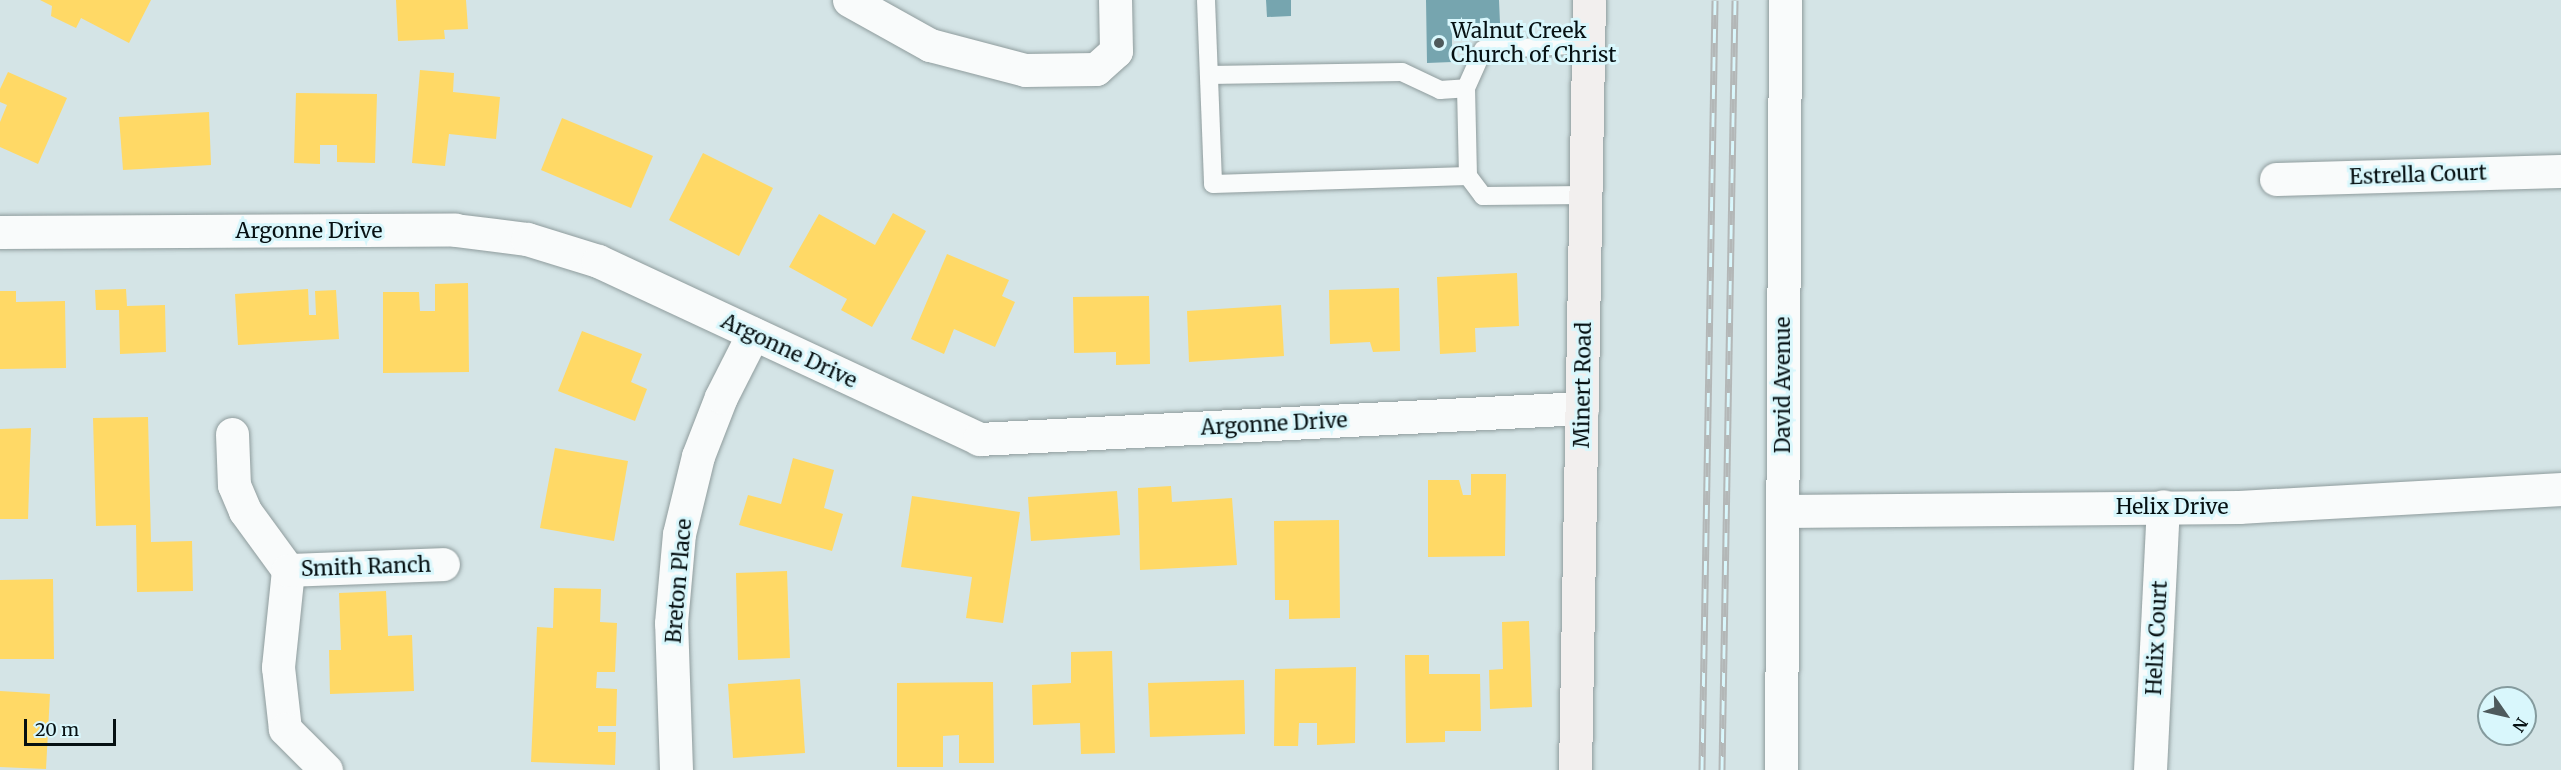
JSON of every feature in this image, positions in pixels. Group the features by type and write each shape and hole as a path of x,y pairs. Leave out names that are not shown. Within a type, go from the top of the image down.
{"street":[{"path":"849,0 930,45 1025,70 1096,69 1116,51 1115,0"},
{"name":"Minert Road","path":"1575,770 1589,0"},
{"name":"David Avenue","path":"1781,770 1785,0"},
{"name":"Estrella Court","path":"2276,179 2561,171"},
{"name":"Argonne Drive","path":"0,232 455,230 527,239 598,261 979,439 1582,408"},
{"name":"Breton Place","path":"676,770 671,623 679,534 698,456 721,397 753,334"},
{"name":"Smith Ranch","path":"232,434 234,485 245,511 288,570 278,667 285,729 326,770"},
{"name":"Helix Drive","path":"1783,511 2240,507 2561,489"},
{"name":"Helix Court","path":"2150,770 2163,506"},
{"name":"Smith Ranch","path":"288,570 443,564"}],"lane":[{"path":"1206,0 1213,184 1468,176"},
{"path":"1586,195 1483,196 1468,176 1466,88 1483,50 1588,44"},
{"path":"1209,75 1402,72 1440,90 1466,88"}],"building: Homes":[{"path":"40,0 151,0 129,43 81,18 76,28 51,16 52,6"},
{"path":"396,0 466,0 468,29 444,30 445,39 398,41"},
{"path":"420,70 454,73 453,92 500,97 496,139 449,134 445,166 412,163"},
{"path":"8,72 67,98 38,164 0,147 0,122 7,105 0,102 0,89"},
{"path":"296,93 377,94 375,163 337,162 337,145 320,145 320,164 294,163"},
{"path":"209,112 211,165 123,170 119,117"},
{"path":"562,118 653,156 631,208 541,170"},
{"path":"703,153 773,188 739,256 669,220"},
{"path":"893,213 926,231 872,327 841,310 847,299 789,267 819,214 875,245"},
{"path":"947,254 1009,280 1002,296 1015,302 995,347 954,329 944,354 911,339"},
{"path":"1517,273 1519,326 1475,328 1476,352 1440,354 1437,277"},
{"path":"468,283 469,372 383,373 383,292 419,292 420,311 435,311 435,284"},
{"path":"1399,288 1400,351 1373,352 1370,342 1330,344 1329,290"},
{"path":"126,289 127,306 165,305 166,352 120,354 119,310 96,310 95,290"},
{"path":"308,289 309,315 316,315 315,291 336,290 339,339 238,345 235,294"},
{"path":"0,291 16,291 16,302 65,301 66,368 0,369"},
{"path":"1149,296 1150,364 1116,365 1116,352 1074,353 1073,297"},
{"path":"1281,305 1284,356 1189,362 1187,311"},
{"path":"582,331 642,354 631,382 647,389 635,421 558,391"},
{"path":"148,417 151,542 192,541 193,591 137,592 136,525 96,526 93,418"},
{"path":"31,428 28,519 0,519 0,429"},
{"path":"555,448 628,461 614,541 540,528"},
{"path":"793,458 834,470 824,508 843,514 832,551 739,525 748,495 781,504"},
{"path":"1471,474 1506,474 1505,556 1428,557 1428,480 1459,480 1463,495 1471,495"},
{"path":"1171,486 1172,502 1232,498 1237,565 1140,570 1138,488"},
{"path":"1117,491 1120,535 1031,541 1028,497"},
{"path":"912,496 1020,512 1003,623 966,618 972,577 901,567"},
{"path":"1339,520 1340,618 1289,619 1289,600 1275,600 1274,521"},
{"path":"787,571 790,658 738,660 736,573"},
{"path":"53,579 54,659 0,659 0,580"},
{"path":"554,588 601,589 600,622 617,623 615,672 597,672 596,688 617,689 616,726 598,726 598,732 616,732 615,765 531,762 537,627 553,628"},
{"path":"386,591 388,636 412,635 414,691 330,694 329,650 341,650 339,593"},
{"path":"1529,621 1532,707 1490,709 1489,670 1503,669 1502,622"},
{"path":"1112,651 1115,753 1081,754 1080,723 1033,725 1032,685 1071,683 1071,652"},
{"path":"1405,655 1429,655 1429,674 1480,674 1481,731 1445,731 1445,742 1406,743"},
{"path":"1356,667 1355,743 1317,745 1317,723 1299,723 1298,746 1274,746 1275,669"},
{"path":"800,679 805,753 733,758 728,684"},
{"path":"1244,680 1245,734 1150,737 1148,683"},
{"path":"993,682 994,763 959,763 959,735 943,736 943,767 897,767 897,683"},
{"path":"0,691 50,694 46,769 0,767"}],"building: Public":[{"path":"1266,0 1291,0 1291,16 1267,17"},
{"name":"Walnut Creek Church of Christ","path":"1426,0 1499,0 1500,23 1452,24 1452,62 1427,63"}],"railway":[{"path":"1702,770 1715,0"},
{"path":"1722,770 1735,0"}],"place":[{"name":"Walnut Creek Church of Christ","path":"1439,43"}]}
